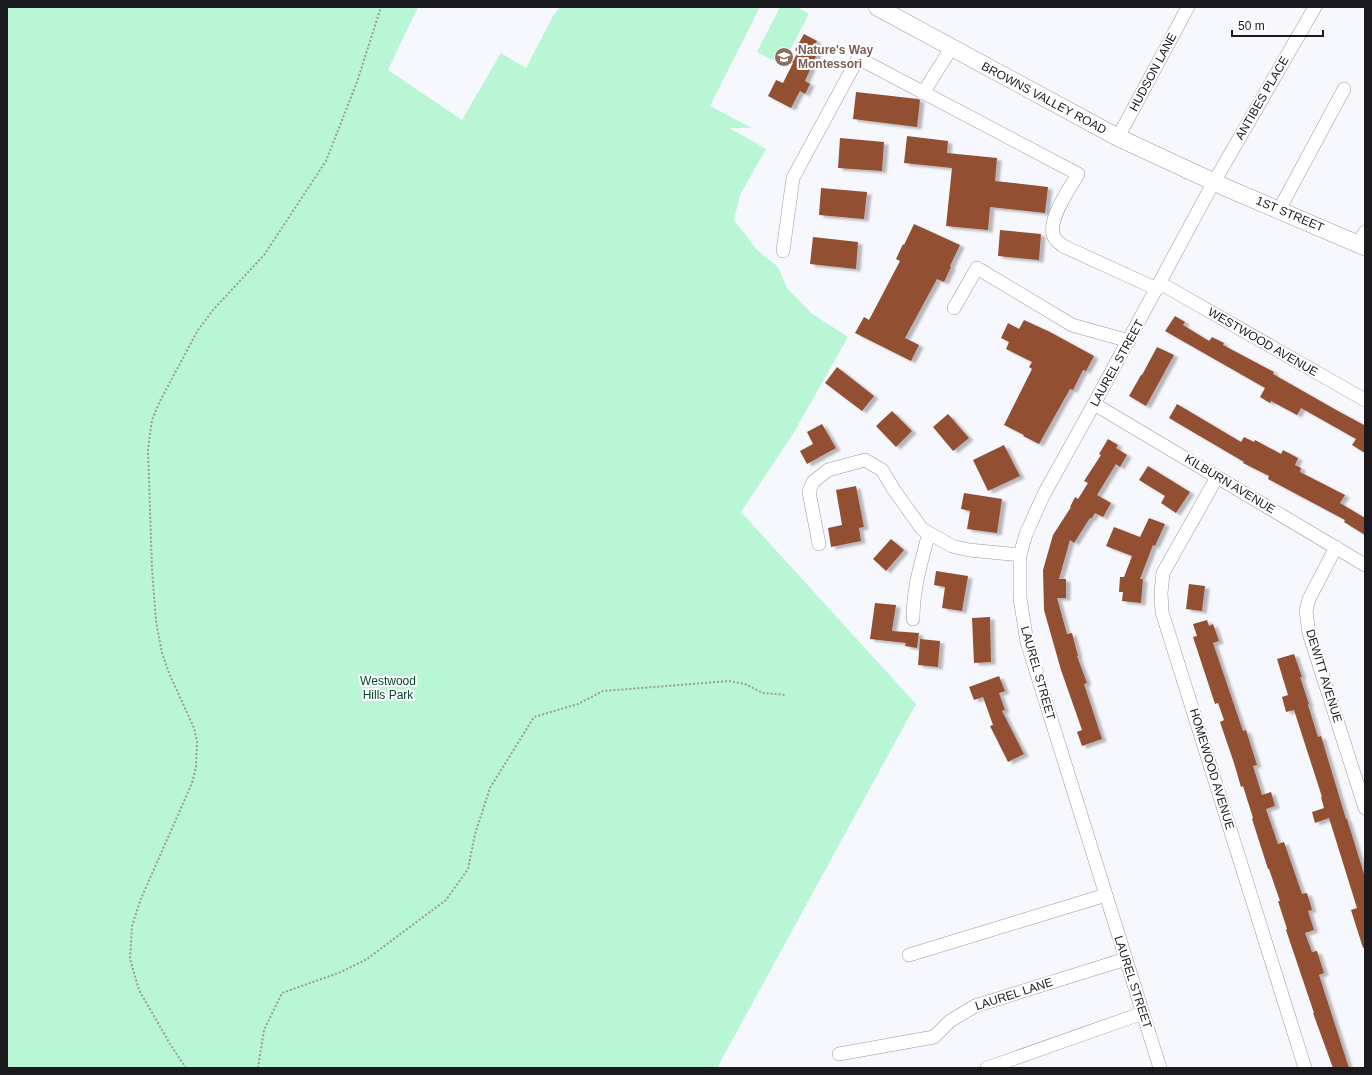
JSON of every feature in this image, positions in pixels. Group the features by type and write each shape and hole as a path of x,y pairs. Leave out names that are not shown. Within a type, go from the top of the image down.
{"main road":[{"name":"BROWNS VALLEY ROAD","path":"877,7 1117,137 1212,185"},
{"name":"1ST STREET","path":"1212,185 1363,241"}],"street":[{"name":"HUDSON LANE","path":"1117,137 1188,7"},
{"name":"ANTIBES PLACE","path":"1212,185 1315,7"},
{"path":"782,252 793,178 858,58 923,93 952,48"},
{"path":"1279,210 1344,89"},
{"name":"WESTWOOD AVENUE","path":"923,93 1078,174 1056,214 1053,223 1052,231 1055,240 1063,246 1159,286 1365,400"},
{"name":"LAUREL STREET","path":"1160,1068 1027,642 1020,598 1020,555 1026,534 1044,494 1159,286 1212,185"},
{"path":"954,308 977,268 1072,325 1129,341"},
{"name":"KILBURN AVENUE","path":"1094,404 1365,565"},
{"path":"819,544 809,492 813,482 828,470 865,460 882,470 894,490 922,529 952,546 969,550 1020,555"},
{"name":"HOMEWOOD AVENUE","path":"1217,477 1163,573 1161,593 1162,612 1305,1068"},
{"path":"913,619 913,600 929,533"},
{"name":"DEWITT AVENUE","path":"1336,547 1309,599 1306,611 1309,632 1365,808"},
{"path":"909,955 1106,895"},
{"name":"LAUREL LANE","path":"839,1054 934,1037 950,1021 975,1006 1126,959"},
{"path":"987,1068 1143,1013"}],"path":[{"path":"186,1068 170,1044 139,990 130,959 132,926 140,900 192,783 196,767 197,742 194,728 169,673 162,653 156,621 152,569 148,449 152,420 160,400 198,330 213,310 264,255 326,161 357,82 381,7"},
{"path":"258,1068 264,1030 282,993 341,972 367,959 446,900 468,869 475,834 490,788 534,717 578,704 603,691 729,681 745,684 764,693 786,695"}],"green space":[{"name":"Westwood Hills Park","path":"7,7 418,7 388,70 462,120 501,53 526,68 553,16 560,7 760,7 710,106 752,128 729,128 766,149 740,195 734,220 757,250 778,267 787,288 811,313 848,337 793,434 741,512 916,704 717,1068 7,1068"},
{"path":"780,7 797,7 809,14 782,65 757,52"}],"building":[{"path":"804,34 817,41 815,45 820,47 805,81 810,84 805,94 800,91 791,108 768,96 776,80 783,83 798,52 795,50"},
{"path":"856,92 920,100 917,127 853,119"},
{"path":"907,136 948,141 947,153 997,158 995,181 1048,187 1045,213 990,207 988,230 946,226 952,168 904,163"},
{"path":"840,138 884,142 882,171 838,168"},
{"path":"821,188 867,192 864,219 819,215"},
{"path":"914,224 960,245 944,282 937,279 905,338 919,345 911,361 855,333 864,317 869,320 900,261 896,259"},
{"path":"1000,230 1041,234 1039,260 998,256"},
{"path":"813,237 858,242 856,269 810,264"},
{"path":"1175,316 1185,322 1183,325 1209,341 1212,337 1224,343 1223,345 1274,372 1273,374 1338,411 1364,425 1365,424 1365,453 1352,445 1356,439 1301,408 1297,415 1271,401 1270,403 1260,397 1265,388 1165,331"},
{"path":"1024,320 1050,332 1094,356 1086,371 1083,370 1073,390 1070,389 1039,444 1004,425 1032,369 1029,367 1032,362 1006,349 1009,342 1001,338 1008,323 1019,329"},
{"path":"1157,347 1174,355 1146,406 1129,396"},
{"path":"837,367 874,396 862,411 825,383"},
{"path":"1177,404 1241,442 1244,437 1254,442 1255,440 1281,454 1283,450 1298,458 1295,465 1301,468 1300,472 1345,495 1340,503 1365,518 1365,535 1344,522 1345,520 1268,479 1269,476 1243,463 1244,462 1169,418"},
{"path":"892,411 912,431 896,447 876,426"},
{"path":"948,414 969,438 953,451 933,427"},
{"path":"822,424 836,448 807,464 800,451 813,444 807,432"},
{"path":"1108,439 1118,445 1116,448 1127,455 1120,467 1116,464 1097,495 1111,503 1103,517 1095,513 1091,519 1090,518 1074,543 1070,540 1059,579 1066,579 1066,598 1057,598 1067,634 1072,633 1077,656 1087,683 1084,684 1102,739 1082,746 1077,732 1082,730 1061,670 1044,610 1043,570 1053,535 1071,507 1075,497 1078,499 1088,483 1084,481 1101,455 1099,454"},
{"path":"1004,445 1020,476 988,491 973,460"},
{"path":"1148,466 1190,492 1176,513 1161,503 1165,496 1139,480"},
{"path":"856,486 864,527 859,528 861,541 831,547 828,528 842,525 836,490"},
{"path":"964,493 1002,499 997,533 967,529 970,511 961,509"},
{"path":"1149,518 1165,524 1155,546 1153,545 1140,579 1143,579 1141,603 1122,601 1123,592 1119,592 1120,577 1124,577 1132,556 1106,546 1114,527 1140,537"},
{"path":"891,539 904,550 886,571 873,559"},
{"path":"936,571 968,576 962,611 942,608 945,587 934,585"},
{"path":"1189,584 1205,586 1202,611 1186,609"},
{"path":"875,603 896,605 892,631 919,633 917,648 905,646 906,643 870,639"},
{"path":"990,617 991,662 974,663 972,618"},
{"path":"1207,620 1209,626 1213,624 1219,641 1213,643 1243,731 1246,730 1257,765 1253,766 1262,795 1271,792 1275,806 1266,809 1278,844 1284,842 1302,894 1307,893 1312,910 1308,911 1314,930 1305,933 1312,952 1317,951 1324,973 1319,975 1349,1068 1333,1068 1313,1013 1286,930 1287,929 1278,901 1280,901 1268,869 1243,786 1241,787 1220,722 1224,720 1218,703 1215,704 1193,637 1197,636 1193,624"},
{"path":"920,639 940,641 938,667 918,665"},
{"path":"1294,654 1302,677 1300,677 1318,737 1321,736 1365,877 1365,947 1363,948 1351,910 1357,908 1329,818 1315,823 1312,812 1324,808 1322,797 1294,710 1286,712 1282,697 1288,695 1277,659"},
{"path":"999,676 1005,691 999,693 1005,710 1002,711 1024,754 1008,762 990,726 993,725 983,697 974,700 969,687"}],"place":[{"name":"Nature's Way Montessori","path":"784,57"}]}
